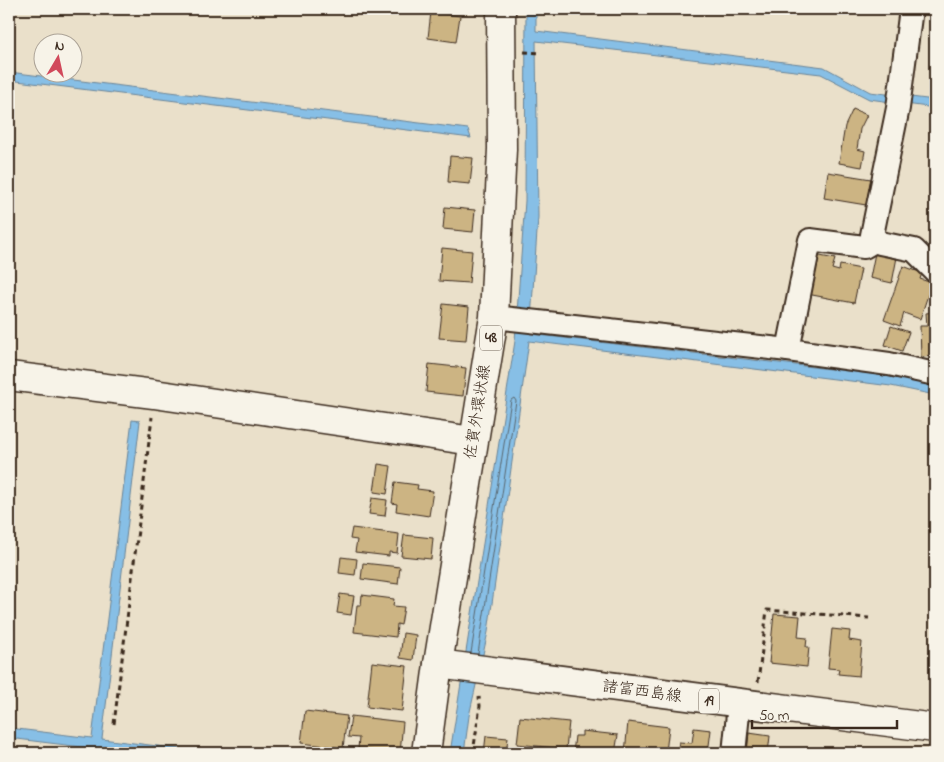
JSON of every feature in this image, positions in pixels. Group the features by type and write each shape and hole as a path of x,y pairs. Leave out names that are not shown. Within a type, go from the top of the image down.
{"main road":[{"name":"佐賀外環状線","path":"426,753 447,666 473,441 514,319 502,149 501,9"},
{"path":"9,376 154,394 473,441"},
{"name":"諸富西島線","path":"447,666 481,684 739,704 935,728"}],"street":[{"path":"911,9 900,100 872,235 880,243 914,250 935,271"},
{"path":"788,350 810,240 864,247 876,240"},
{"path":"514,319 788,350 889,364 935,374"},
{"path":"734,753 739,704"}],"path":[{"path":"517,52 541,53"},
{"path":"114,724 154,394"},
{"path":"739,704 757,690 767,610 869,618"},
{"path":"474,753 481,684"}],"water":[{"path":"526,9 536,9 536,31 824,67 870,92 935,100 935,108 869,99 821,74 536,41 538,217 530,334 890,376 935,385 935,395 891,386 529,341 488,632 469,716 464,753 450,753 515,341 525,201"},
{"path":"9,72 32,75 32,82 82,81 468,129 471,138 9,80"},
{"path":"132,420 140,421 102,739 213,753 131,753 9,738 9,728 92,738"}],"building":[{"path":"431,12 460,16 456,42 428,38"},
{"path":"853,109 867,115 860,129 857,149 865,151 862,167 839,163 845,126"},
{"path":"450,156 473,158 470,184 448,182"},
{"path":"828,172 871,179 866,205 824,198"},
{"path":"445,207 475,210 473,232 443,229"},
{"path":"442,248 472,251 469,283 439,281"},
{"path":"875,253 897,257 892,283 870,278"},
{"path":"815,255 835,259 832,269 839,271 840,265 861,269 854,303 807,294"},
{"path":"903,266 922,273 920,279 932,283 920,319 904,313 900,326 884,320"},
{"path":"443,304 469,307 466,340 439,338"},
{"path":"935,312 935,356 921,357 920,326 927,326 926,313"},
{"path":"891,326 909,332 902,351 885,345"},
{"path":"429,364 466,368 463,396 426,392"},
{"path":"378,464 391,466 387,494 374,492"},
{"path":"395,482 418,485 417,489 433,491 429,516 396,511 397,504 392,503"},
{"path":"372,498 387,500 385,516 369,514"},
{"path":"352,528 399,534 397,553 389,552 389,556 355,552 357,540 350,539"},
{"path":"404,535 433,538 431,559 401,556"},
{"path":"341,557 357,559 355,575 339,573"},
{"path":"363,563 400,567 398,584 361,579"},
{"path":"340,594 354,596 351,615 337,613"},
{"path":"362,595 394,599 393,606 404,607 401,625 397,624 396,637 354,632 357,605 361,605"},
{"path":"774,614 800,616 798,637 807,638 806,647 809,647 807,667 769,663"},
{"path":"832,629 850,631 849,640 862,642 859,676 838,674 839,669 828,668"},
{"path":"403,633 416,635 413,660 400,658"},
{"path":"372,662 407,666 402,711 367,707"},
{"path":"305,711 347,716 343,748 301,743"},
{"path":"351,716 403,722 400,753 358,749 359,738 348,737"},
{"path":"520,717 569,722 566,749 517,744"},
{"path":"628,722 669,727 666,752 646,749 646,753 625,753"},
{"path":"694,728 711,730 708,753 677,753 679,742 692,743"},
{"path":"582,731 618,735 615,753 573,753 575,736 582,736"},
{"path":"749,733 770,736 768,753 747,753"},
{"path":"486,736 508,738 506,753 484,753"},
{"path":"823,750 852,753 822,753"}]}
